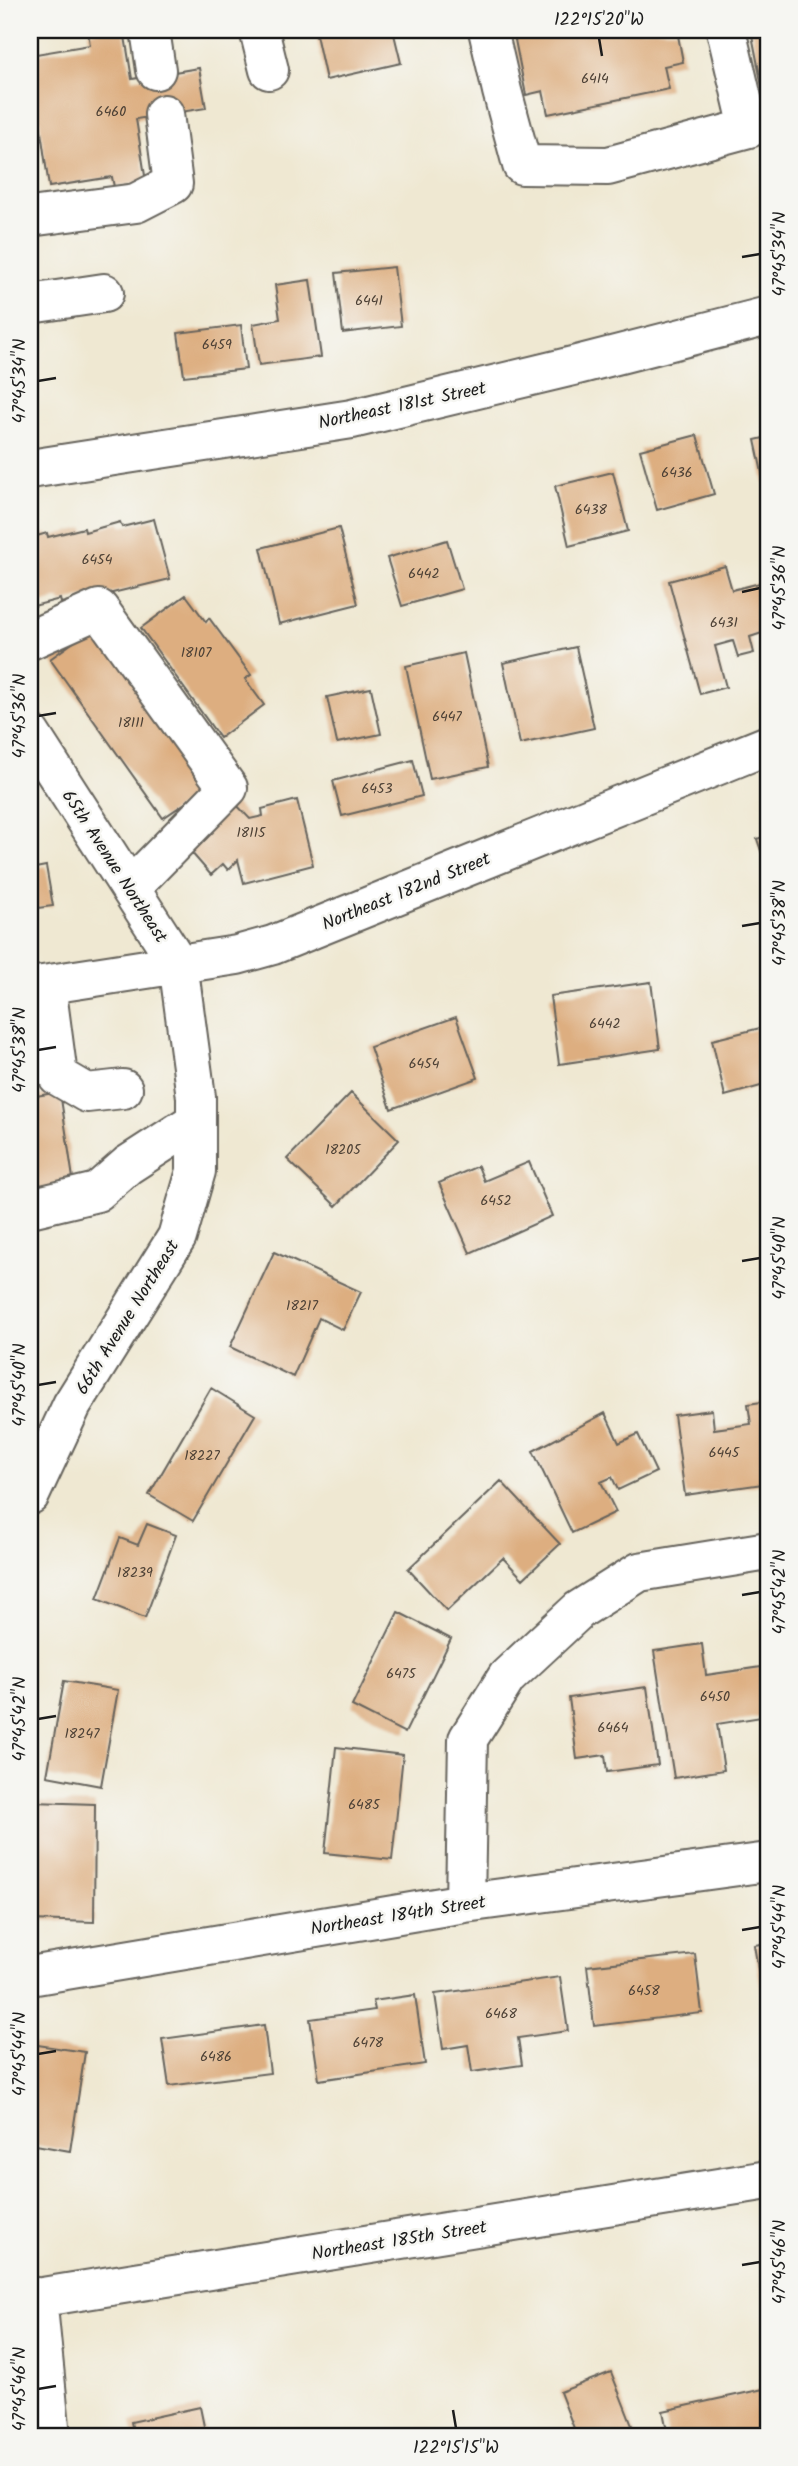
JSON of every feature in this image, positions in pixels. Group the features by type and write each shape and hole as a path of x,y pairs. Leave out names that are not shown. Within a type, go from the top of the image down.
{"street":[{"path":"150,30 156,70"},
{"path":"259,30 269,70"},
{"path":"488,30 522,165 608,166 759,127 726,30"},
{"path":"30,217 136,203 173,184 164,114"},
{"path":"30,304 104,293"},
{"name":"Northeast 181st Street","path":"30,469 352,419 768,316"},
{"path":"30,640 99,608 229,788 130,888"},
{"name":"65th Avenue Northeast","path":"32,741 178,963"},
{"name":"Northeast 182nd Street","path":"38,986 237,955 273,945 768,745"},
{"name":"66th Avenue Northeast","path":"30,1495 72,1405 177,1237 196,1171 196,1097 178,963"},
{"path":"38,986 44,1078 87,1093 123,1089"},
{"path":"30,1208 97,1192 128,1165 196,1121"},
{"path":"465,1903 468,1739 507,1677 579,1610 639,1572 768,1551"},
{"name":"Northeast 184th Street","path":"30,1976 465,1903 768,1862"},
{"name":"Northeast 185th Street","path":"34,2298 768,2180"},
{"path":"34,2298 51,2436"}],"building":[{"path":"124,30 132,79 199,68 206,108 136,119 146,182 114,187 112,177 49,187 30,55 90,45 88,32"},
{"path":"315,30 393,30 401,63 326,80"},
{"path":"513,30 677,30 683,62 664,66 669,89 548,114 543,91 526,95"},
{"path":"751,30 768,30 768,85 762,86"},
{"path":"394,267 401,326 343,333 336,273"},
{"path":"310,280 321,357 259,365 253,324 280,319 275,285"},
{"path":"241,325 246,369 184,376 178,333"},
{"path":"697,435 714,494 657,510 640,450"},
{"path":"768,437 768,496 767,496 755,440"},
{"path":"613,472 628,531 569,546 555,486"},
{"path":"154,519 170,579 96,597 96,594 61,603 60,599 30,607 30,538 47,533 48,537 84,528 85,532 120,522 122,527"},
{"path":"339,528 358,604 279,624 261,548"},
{"path":"447,540 462,589 402,606 387,558"},
{"path":"725,566 732,590 760,583 768,613 768,631 750,637 754,653 738,657 733,641 715,646 726,687 700,694 669,581"},
{"path":"186,595 206,622 209,618 251,675 245,679 264,705 220,738 141,628"},
{"path":"99,624 213,784 163,818 50,659"},
{"path":"576,647 594,728 520,744 503,663"},
{"path":"464,653 488,767 430,779 406,666"},
{"path":"371,688 381,734 337,743 327,697"},
{"path":"413,760 422,796 342,816 333,781"},
{"path":"297,800 313,865 244,883 238,860 228,870 223,864 211,875 184,844 233,801 250,819 263,816 262,809"},
{"path":"768,835 768,871 757,839"},
{"path":"46,866 53,906 30,909 30,869"},
{"path":"651,982 660,1049 559,1064 550,996"},
{"path":"456,1017 478,1078 391,1109 370,1047"},
{"path":"768,1026 768,1084 725,1096 712,1040"},
{"path":"60,1092 74,1185 30,1192 30,1097"},
{"path":"351,1093 399,1140 336,1206 287,1159"},
{"path":"529,1162 552,1216 470,1253 439,1183 478,1166 484,1181"},
{"path":"274,1252 361,1292 343,1330 319,1318 293,1377 230,1347"},
{"path":"211,1388 255,1415 193,1521 149,1495"},
{"path":"768,1401 768,1475 762,1476 763,1484 685,1495 674,1415 712,1410 714,1429 751,1424 748,1404"},
{"path":"605,1413 619,1443 638,1434 656,1472 618,1490 612,1477 601,1482 616,1512 572,1533 533,1451"},
{"path":"501,1481 560,1544 523,1579 503,1558 447,1611 408,1569"},
{"path":"147,1524 176,1535 145,1618 97,1599 120,1538 138,1545"},
{"path":"398,1612 451,1639 405,1733 352,1706"},
{"path":"702,1644 706,1675 768,1666 768,1716 717,1724 724,1770 674,1778 654,1651"},
{"path":"64,1681 118,1690 101,1786 47,1776"},
{"path":"647,1687 658,1765 607,1772 605,1755 577,1759 569,1698"},
{"path":"336,1747 403,1755 392,1860 325,1853"},
{"path":"33,1802 95,1804 94,1922 31,1920"},
{"path":"768,1943 768,2010 765,2010 754,1945"},
{"path":"695,1954 702,2013 594,2026 587,1966"},
{"path":"560,1977 568,2031 518,2038 522,2065 472,2072 468,2045 443,2049 435,1994"},
{"path":"415,1995 425,2064 319,2080 310,2019 375,2010 373,2001"},
{"path":"264,2025 270,2073 169,2086 162,2039"},
{"path":"31,2044 85,2052 70,2151 30,2144"},
{"path":"611,2372 636,2436 577,2436 560,2392"},
{"path":"768,2388 768,2433 764,2436 668,2436 663,2411"},
{"path":"200,2407 206,2436 134,2436 131,2422"}]}
